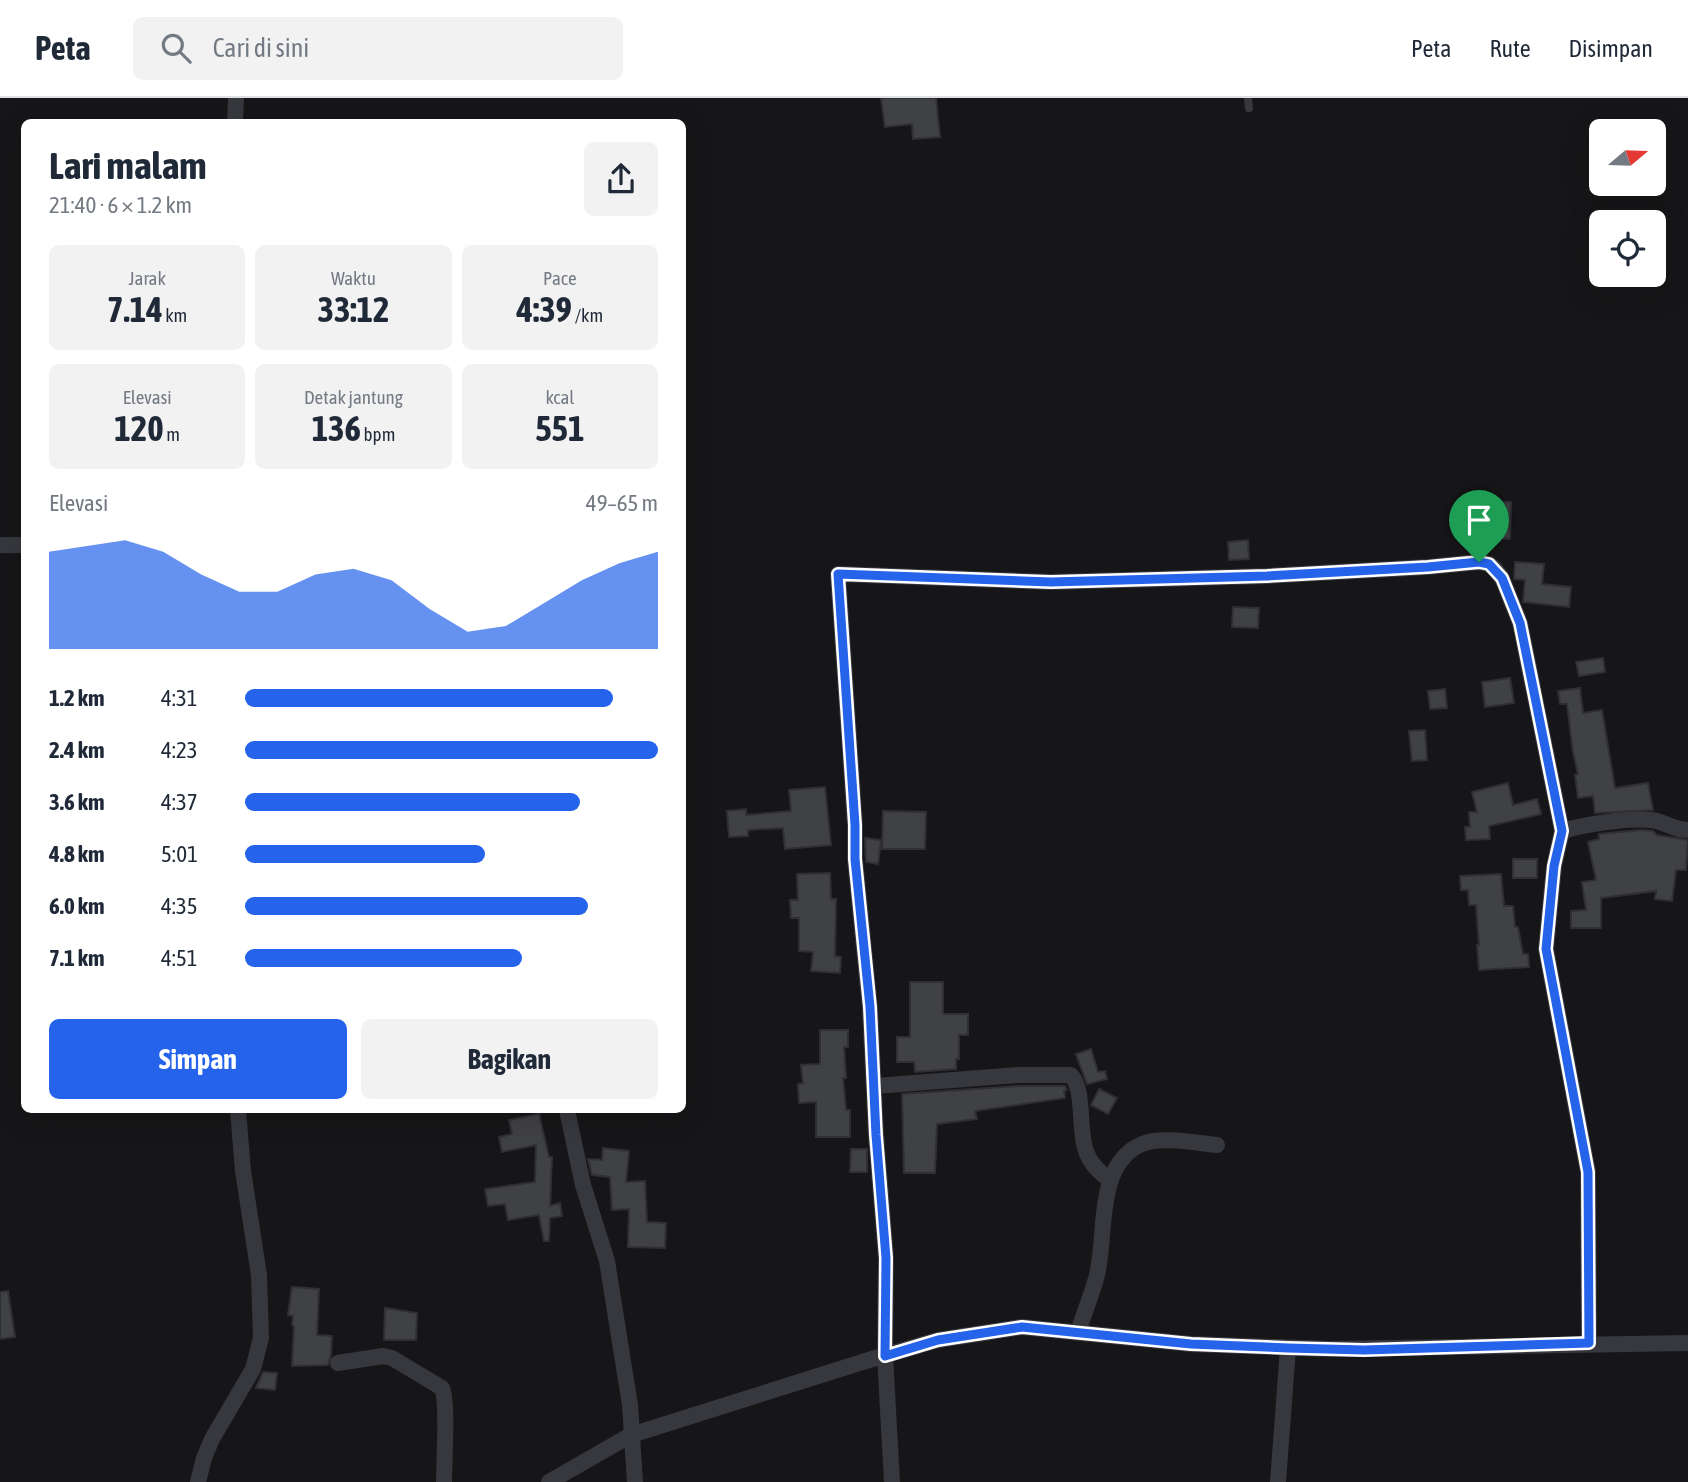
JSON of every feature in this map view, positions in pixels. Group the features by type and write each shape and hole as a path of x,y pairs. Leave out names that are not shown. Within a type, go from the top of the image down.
{"street":[{"path":"235,119 236,98"},
{"path":"0,545 21,545"},
{"path":"892,1482 885,1356 886,1258 876,1135 875,1086 855,859 838,574 1051,582 1267,576 1479,562 1489,564 1502,578 1520,623 1562,831 1554,866 1546,949 1588,1172 1589,1343"},
{"path":"1562,831 1580,826 1652,820 1672,829 1688,831"},
{"path":"875,1086 1019,1075 1071,1075 1075,1078 1079,1091 1081,1133 1085,1150 1094,1166 1110,1181"},
{"path":"198,1482 212,1439 253,1369 261,1338 261,1292 243,1171 238,1113"},
{"path":"568,1113 583,1185 607,1261 630,1405 635,1482"},
{"path":"1078,1332 1097,1276 1110,1181 1119,1163 1145,1142 1184,1141 1217,1145"},
{"path":"549,1482 631,1435 938,1340 1022,1327 1191,1344 1288,1348 1377,1350 1589,1343 1688,1343"},
{"path":"1278,1482 1288,1348"},
{"path":"338,1363 383,1356 442,1388 446,1401 443,1436 444,1482"}],"building":[{"path":"881,98 936,98 940,137 913,139 912,124 885,127"},
{"path":"1484,501 1511,502 1510,539 1466,536 1467,508 1484,509"},
{"path":"1248,540 1249,559 1229,560 1228,542"},
{"path":"1515,562 1544,564 1542,584 1571,587 1569,607 1523,602 1525,580 1514,579"},
{"path":"1233,607 1259,608 1258,628 1232,627"},
{"path":"1603,658 1605,672 1579,676 1576,662"},
{"path":"1510,678 1514,703 1485,707 1482,682"},
{"path":"1580,688 1583,713 1602,710 1615,788 1648,783 1653,810 1595,813 1593,796 1578,798 1575,775 1578,774 1567,704 1560,704 1558,691"},
{"path":"1445,689 1447,708 1430,709 1428,691"},
{"path":"1425,730 1427,760 1412,761 1409,731"},
{"path":"1508,783 1513,805 1537,799 1541,814 1489,826 1490,839 1466,840 1465,827 1470,827 1469,812 1477,812 1472,792"},
{"path":"825,787 831,845 785,849 783,828 748,830 748,836 729,837 727,811 746,809 746,815 791,811 789,790"},
{"path":"883,811 926,812 925,849 882,849"},
{"path":"1641,830 1688,840 1686,870 1676,870 1672,901 1655,899 1656,891 1601,898 1601,928 1571,928 1571,911 1586,910 1582,882 1596,880 1588,842 1599,839 1599,834"},
{"path":"865,838 881,840 878,864 866,862"},
{"path":"1513,859 1537,859 1537,878 1513,878"},
{"path":"830,873 831,899 836,899 835,956 841,957 840,973 811,971 813,952 799,951 799,918 791,918 790,900 798,900 797,874"},
{"path":"1501,874 1504,906 1513,906 1515,927 1518,927 1523,954 1528,954 1529,967 1479,970 1476,905 1469,905 1468,890 1461,890 1460,876"},
{"path":"910,982 943,982 943,1014 968,1014 968,1035 959,1035 959,1059 956,1059 956,1069 915,1072 914,1062 897,1062 897,1037 910,1037"},
{"path":"820,1030 848,1030 848,1047 844,1047 846,1078 843,1078 846,1110 850,1110 850,1137 816,1137 816,1102 799,1103 798,1084 803,1083 801,1065 820,1064"},
{"path":"1091,1049 1098,1072 1105,1071 1107,1079 1087,1084 1076,1054"},
{"path":"1019,1086 1065,1086 1067,1090 1064,1091 1065,1098 975,1111 977,1119 937,1124 935,1173 904,1173 902,1094"},
{"path":"1099,1089 1117,1098 1108,1114 1091,1105"},
{"path":"539,1114 549,1157 552,1157 550,1206 560,1203 562,1216 550,1218 549,1241 544,1241 539,1215 508,1220 505,1204 488,1206 485,1189 535,1182 536,1145 502,1152 499,1137 512,1134 509,1120"},
{"path":"603,1148 629,1151 626,1182 645,1181 647,1222 666,1223 665,1248 628,1247 629,1209 612,1210 610,1177 592,1175 588,1159 602,1160"},
{"path":"851,1149 867,1149 867,1172 850,1172"},
{"path":"292,1287 319,1289 317,1335 332,1336 328,1365 292,1366 294,1326 293,1316 288,1315"},
{"path":"8,1291 15,1337 0,1339 0,1292"},
{"path":"385,1308 417,1313 416,1340 384,1340"},
{"path":"263,1372 277,1373 275,1390 256,1388"}],"route":[{"path":"1479,562 1489,564 1502,578 1520,623 1562,831 1554,866 1546,949 1588,1172 1589,1343 1364,1350 1288,1348 1191,1344 1153,1338 1022,1327 938,1340 885,1356 886,1258 876,1135 870,1007 855,859 838,574 1051,582 1267,576 1479,562"}]}
